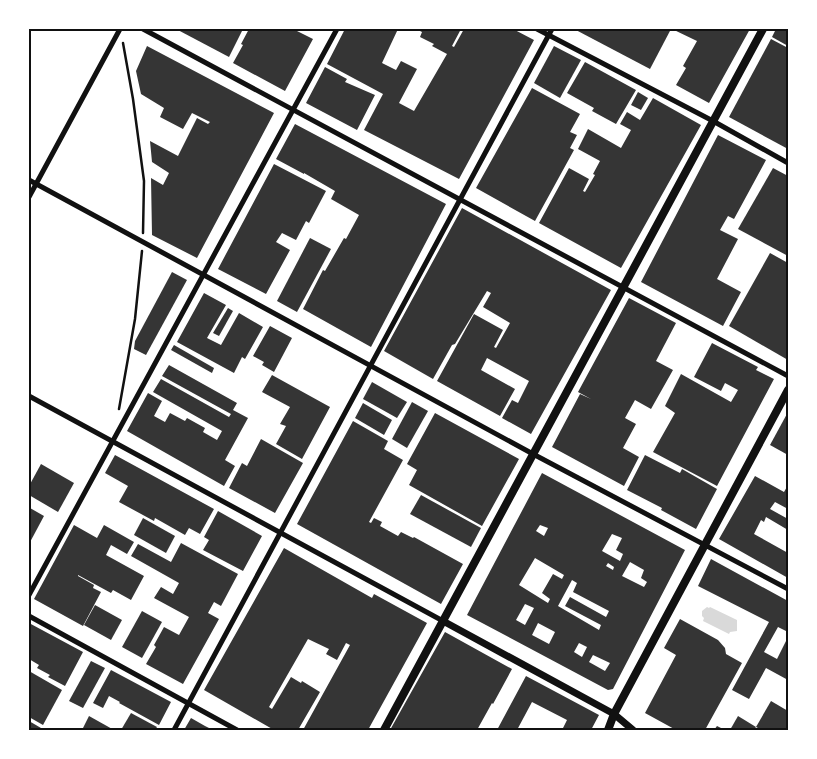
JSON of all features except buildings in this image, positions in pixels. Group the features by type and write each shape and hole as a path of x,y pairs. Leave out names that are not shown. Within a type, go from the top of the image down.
{"main road":[{"path":"384,730 763,29"},
{"path":"608,730 614,714 788,390"}],"street":[{"path":"29,197 120,29"},
{"path":"143,29 788,376"},
{"path":"29,595 337,29"},
{"path":"537,29 713,121 788,163"},
{"path":"174,730 552,29"},
{"path":"29,180 533,454 788,589"},
{"path":"29,396 614,714 633,730"},
{"path":"29,616 237,730"}],"shaded area":[{"path":"707,607 737,620 737,631 730,632 729,634 703,621 702,611"}]}
